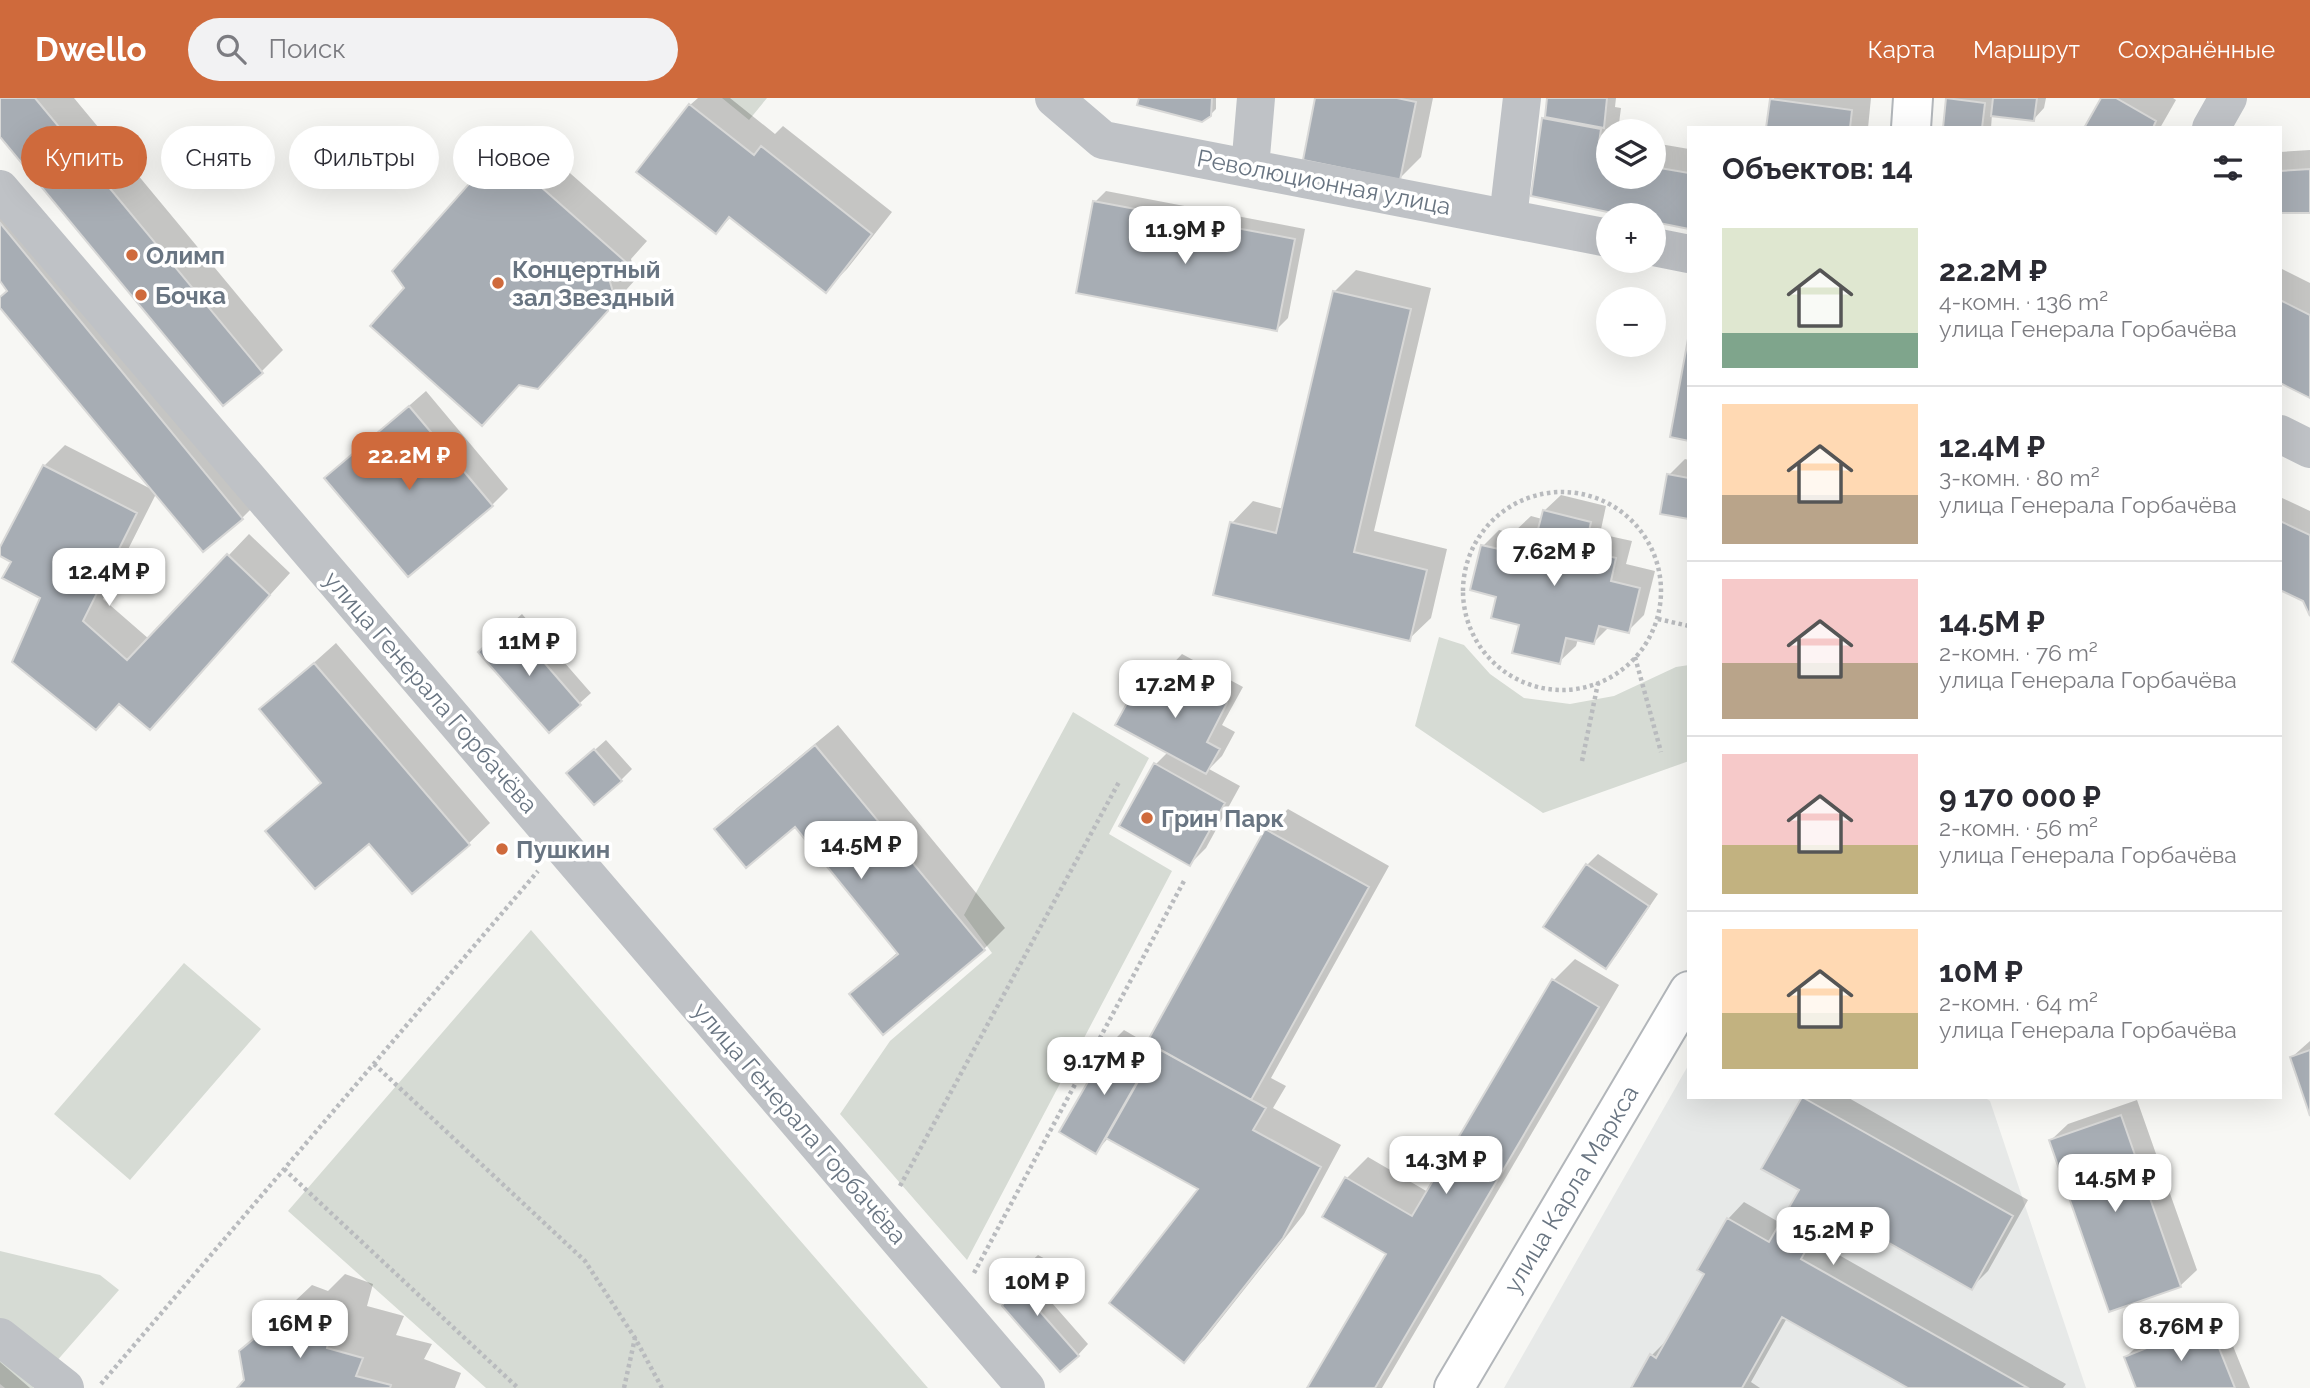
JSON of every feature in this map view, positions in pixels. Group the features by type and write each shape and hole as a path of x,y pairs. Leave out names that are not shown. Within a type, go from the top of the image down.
{"main road":[{"path":"1911,126 1913,98"},
{"name":"улица Карла Маркса","path":"1454,1388 1687,993"}],"street":[{"name":"Революционная улица","path":"1054,98 1103,141 1596,236"},
{"path":"1250,168 1256,98"},
{"path":"1508,218 1522,98"},
{"path":"2211,126 2228,98"},
{"name":"улица Генерала Горбачёва","path":"0,189 1026,1388"},
{"path":"1666,249 1687,254"},
{"path":"2282,435 2310,449"},
{"path":"0,1337 65,1388"}],"path":[{"path":"1550,491 1583,493 1613,505 1639,526 1655,554 1662,586 1658,619 1644,649 1635,657 1620,672 1590,686 1558,690 1526,683 1497,667 1476,641 1464,610 1463,578 1472,546 1491,519 1518,500 1550,491"},
{"path":"1658,619 1687,626"},
{"path":"1635,657 1661,752"},
{"path":"1582,761 1598,682"},
{"path":"896,1193 1119,782"},
{"path":"98,1388 561,844"},
{"path":"970,1280 1184,881"},
{"path":"374,1064 585,1261 635,1339 662,1388"},
{"path":"284,1170 518,1388"},
{"path":"624,1388 635,1339"}],"shaded area":[{"path":"722,98 767,98 749,120"},
{"path":"1439,637 1464,645 1490,674 1524,698 1570,704 1614,696 1676,667 1687,665 1687,762 1543,813 1415,726"},
{"path":"1073,712 1149,758 1109,834 1172,871 967,1260 840,1114 890,1041 992,953 964,915"},
{"path":"531,930 928,1388 486,1388 288,1211"},
{"path":"184,963 261,1029 130,1180 54,1114"},
{"path":"1687,1068 1687,1099 1990,1101 2086,1388 1504,1388"},
{"path":"0,1251 100,1275 119,1290 33,1388 5,1388 0,1384"}],"building":[{"name":"Олимп","path":"0,98 35,98 58,126 21,126 21,162 0,137"},
{"path":"1139,98 1212,98 1211,116 1202,122 1137,105"},
{"path":"1315,98 1397,98 1416,102 1400,180 1303,160"},
{"path":"1547,98 1607,98 1605,119 1596,119 1596,127 1545,117"},
{"path":"1946,98 1985,103 1982,126 1943,126"},
{"path":"1993,98 2037,98 2034,121 1991,116"},
{"path":"2101,98 2116,98 2156,121 2154,126 2085,126"},
{"path":"1770,99 1852,110 1850,126 1766,126"},
{"path":"689,104 754,155 761,146 872,234 826,293 729,217 716,234 636,172"},
{"path":"1542,118 1596,128 1596,189 1666,189 1666,169 1687,173 1687,229 1666,224 1666,203 1596,203 1596,210 1531,196"},
{"path":"2310,169 2310,213 2282,213 2282,171"},
{"name":"Олимп","path":"43,189 110,189 263,373 223,406"},
{"path":"464,189 543,189 627,263 610,282 616,302 538,389 519,385 482,426 370,326 404,288 392,271"},
{"path":"1093,201 1295,239 1277,331 1076,293"},
{"path":"0,223 243,519 203,552 0,308 0,297 7,291 0,281"},
{"path":"1333,291 1411,309 1354,552 1427,570 1410,641 1213,595 1230,522 1276,533"},
{"path":"2282,301 2310,315 2310,398 2282,384"},
{"path":"1687,344 1687,441 1670,437"},
{"path":"409,406 493,506 408,577 324,478"},
{"path":"43,465 137,513 83,621 127,660 227,554 270,595 150,730 119,704 96,730 12,662 40,598 2,578 11,562 0,556 0,547"},
{"path":"1667,474 1687,478 1687,519 1660,514"},
{"path":"1543,510 1591,522 1585,550 1616,558 1611,581 1640,588 1629,633 1599,626 1594,644 1566,638 1560,664 1512,653 1519,625 1491,618 1496,597 1470,590 1481,545 1508,551 1513,531 1536,537"},
{"path":"2282,522 2310,535 2310,616 2303,601 2282,591"},
{"path":"510,623 581,705 549,733 478,652"},
{"path":"314,663 470,845 412,894 369,844 315,889 265,831 321,783 259,709"},
{"path":"1164,669 1227,703 1207,742 1220,749 1206,774 1115,725 1138,683 1153,691"},
{"path":"815,745 985,950 883,1035 849,994 898,954 795,827 746,868 714,829"},
{"path":"594,749 622,781 594,805 566,773"},
{"path":"1154,763 1225,803 1190,866 1119,826"},
{"path":"1265,829 1369,887 1251,1100 1147,1042"},
{"path":"1586,864 1649,906 1606,969 1543,927"},
{"path":"1552,979 1599,1007 1375,1388 1307,1388 1386,1254 1322,1217 1345,1177 1412,1216"},
{"path":"1112,1040 1149,1061 1096,1154 1059,1132"},
{"path":"1157,1048 1266,1108 1253,1130 1321,1167 1283,1238 1184,1363 1109,1303 1198,1189 1106,1138"},
{"path":"2310,1050 2310,1116 2290,1057"},
{"path":"1801,1099 1806,1099 2013,1216 1972,1290 1829,1209 1801,1259 2028,1388 1908,1388 1782,1317 1742,1388 1631,1388 1650,1354 1656,1358 1704,1274 1697,1270 1727,1218 1769,1242 1799,1190 1761,1169"},
{"path":"2121,1115 2181,1287 2109,1312 2049,1140"},
{"path":"1026,1264 1051,1278 1035,1306 1079,1356 1060,1372 1002,1306"},
{"path":"302,1314 332,1326 327,1348 363,1358 356,1376 391,1385 390,1388 237,1388 244,1380 239,1351 269,1326 291,1335"},
{"path":"2209,1323 2235,1388 2136,1388 2124,1357"}],"place":[{"name":"Олимп","path":"132,255"},
{"name":"Концертный зал Звездный","path":"498,283"},
{"name":"Бочка","path":"141,295"},
{"name":"Грин Парк","path":"1147,818"},
{"name":"Пушкин","path":"502,849"}]}
